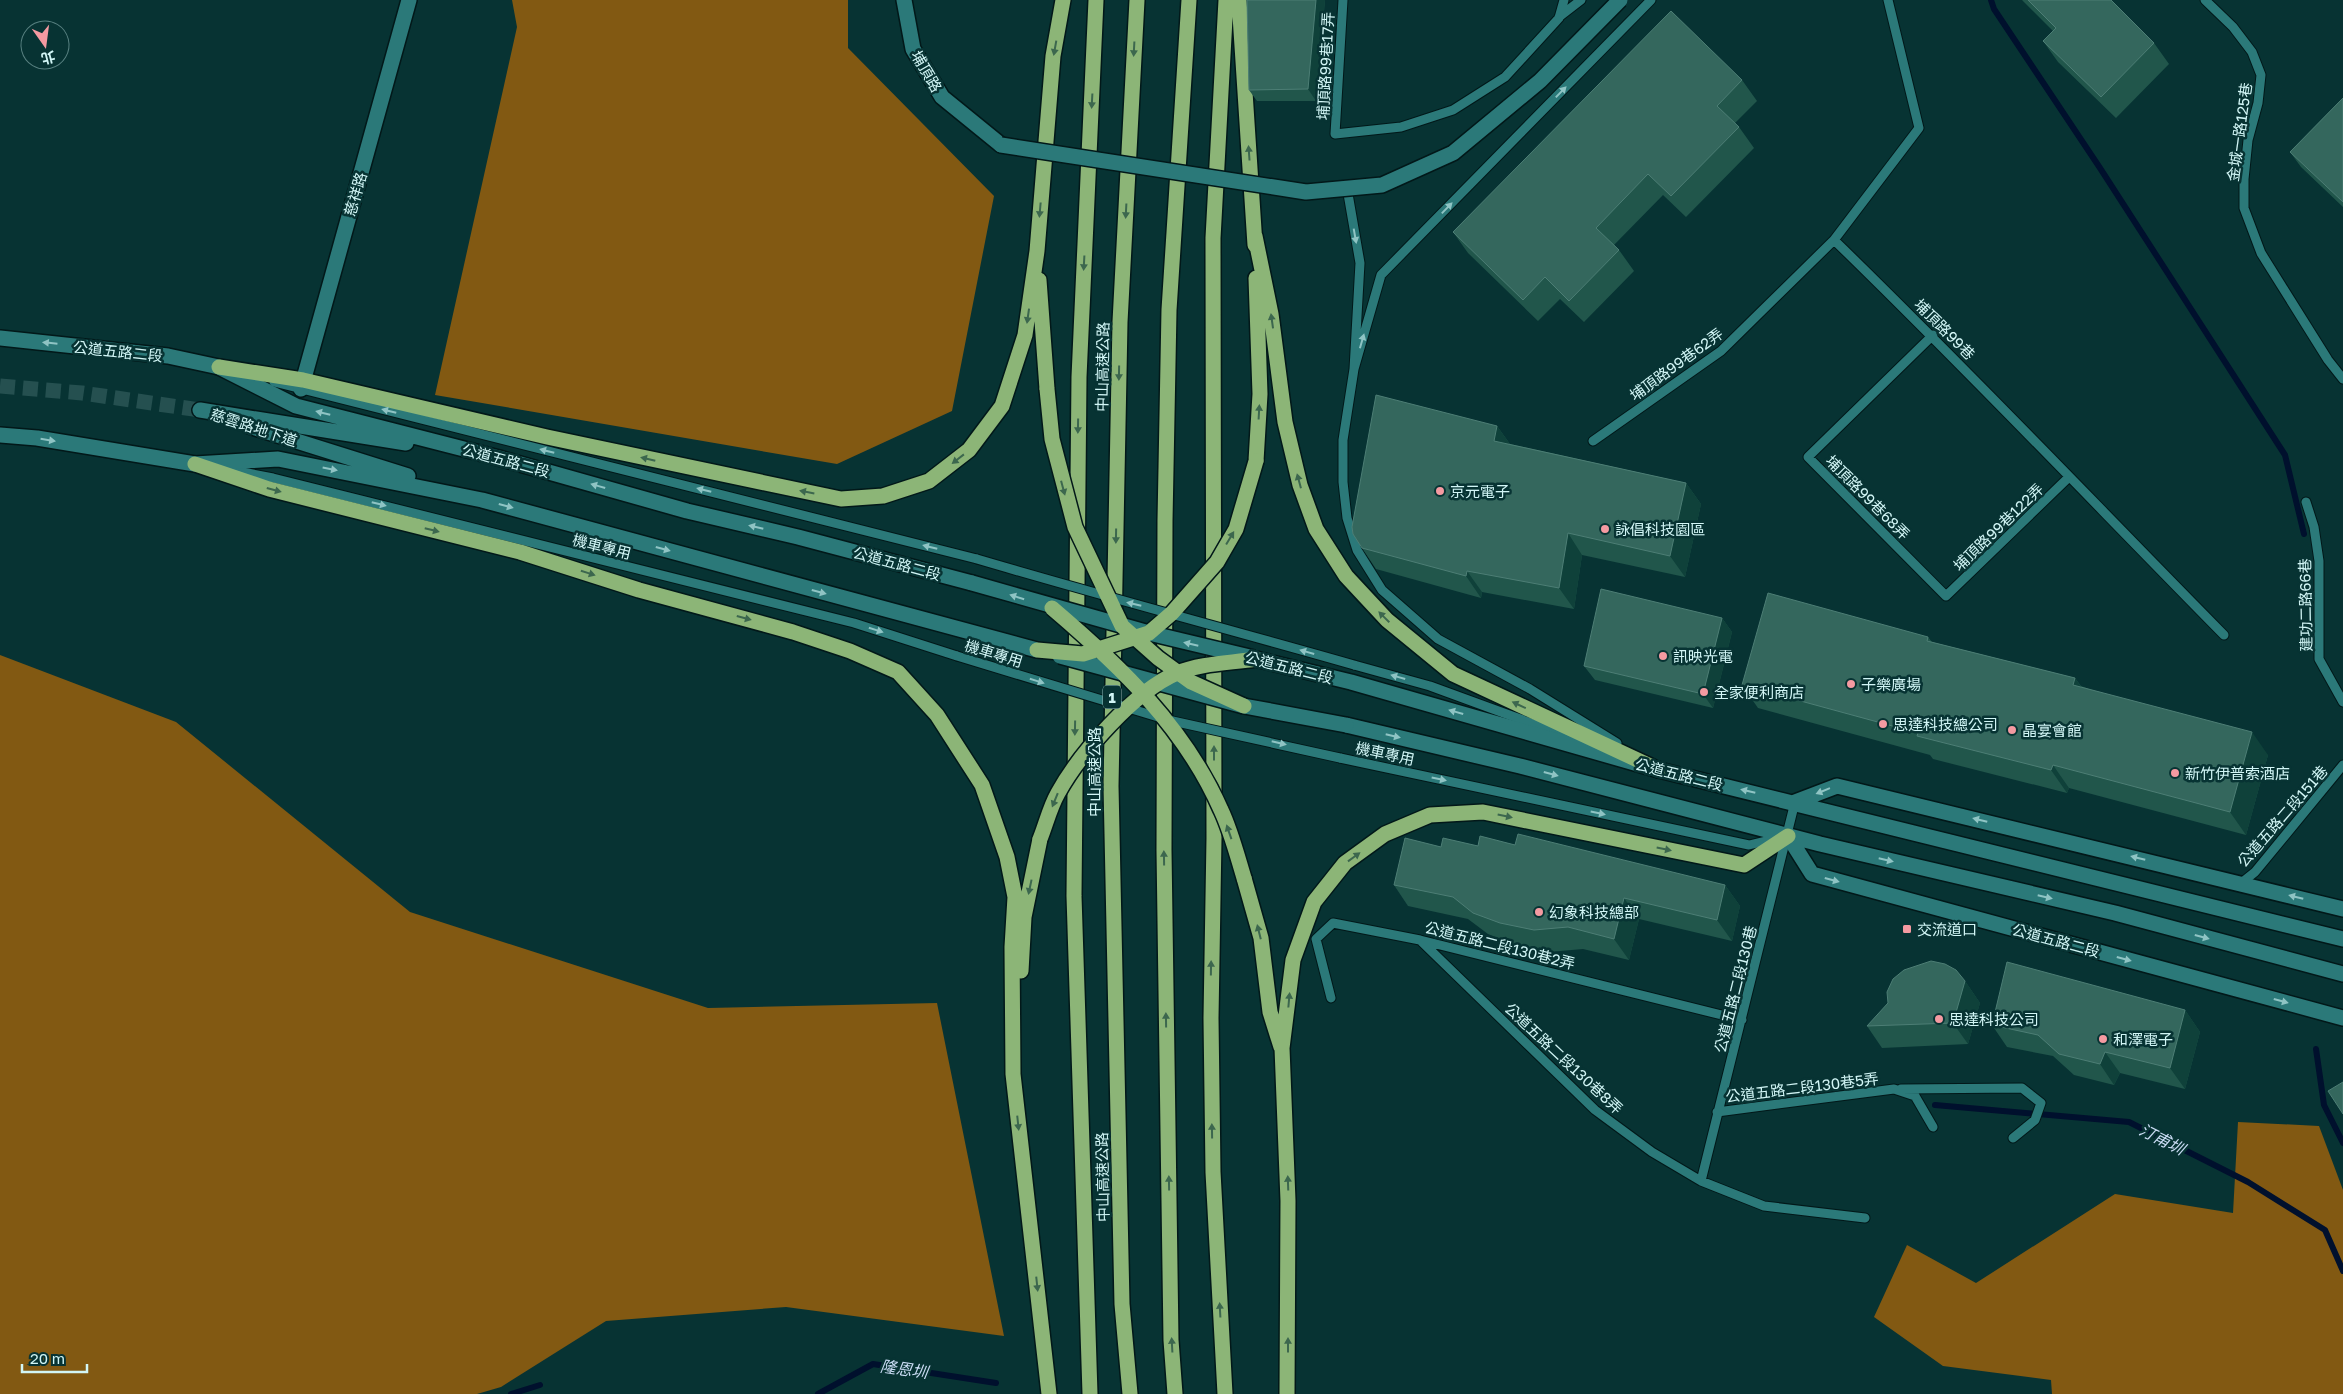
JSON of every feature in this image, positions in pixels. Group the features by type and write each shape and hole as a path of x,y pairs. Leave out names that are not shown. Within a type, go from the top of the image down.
{"highway":[{"path":"219,367 841,499 883,496 929,481 969,450 1002,406 1025,335 1037,251 1053,56 1063,0"},
{"path":"1090,1394 1074,886 1079,377 1096,0"},
{"name":"中山高速公路","path":"1130,1394 1122,1304 1111,786 1120,322 1137,0"},
{"path":"1175,1394 1171,1340 1164,850 1165,531 1169,310 1190,0"},
{"path":"1225,1394 1213,1172 1210,1018 1214,828 1213,238 1226,0"},
{"path":"1037,650 1083,654 1101,650 1149,633 1172,613 1217,562 1236,529 1256,461 1260,394 1255,236 1239,0"},
{"path":"1255,236 1271,314 1285,422 1300,485 1316,529 1346,576 1387,620 1453,674 1659,770"},
{"path":"1037,251 1052,439 1063,488 1075,527 1122,626 1134,638 1191,682 1244,706"},
{"path":"195,464 269,489 520,552 639,590 793,632 850,651 898,672 937,715 982,785 1006,857 1015,897 1012,947 1013,1074 1048,1394"},
{"path":"1052,608 1101,650 1144,693 1168,720 1197,762 1221,810 1244,878 1261,938 1270,1012 1282,1048"},
{"path":"1013,1074 1024,917 1040,840 1058,793 1090,747 1127,709 1158,682 1178,672 1256,658"},
{"path":"1287,1394 1288,1202 1282,1048 1292,960 1314,902 1345,863 1386,834 1430,815 1483,812 1744,865 1788,836"}],"street":[{"name":"慈祥路","path":"302,384 409,0"},
{"name":"埔頂路","path":"904,0 913,49 942,97 1001,145 1306,192 1347,188"},
{"path":"1347,188 1382,185 1453,153 1540,81 1620,0"},
{"name":"公道五路二段","path":"0,338 168,356 219,367 296,406 499,458 687,511 798,537 972,583 1052,608 1351,682 1659,770 1795,802 2343,939"},
{"name":"慈雲路地下道","path":"482,500 200,410 499,458"},
{"path":"0,435 36,438 195,464 278,459 482,500 1244,706 1346,725 1520,766 1788,836 2114,913 2343,974"},
{"path":"1795,802 1836,786 2343,909"},
{"name":"公道五路二段","path":"1788,836 1812,874 2343,1018"}],"lane":[{"name":"埔頂路99巷17弄","path":"1343,0 1335,134 1401,127 1454,110 1505,77 1559,18"},
{"path":"1559,18 1564,0"},
{"path":"1559,18 1580,0"},
{"path":"1354,369 1381,276 1651,0"},
{"path":"1834,240 1920,128 1888,0"},
{"name":"金城一路125巷","path":"2205,0 2233,27 2252,52 2261,75 2258,103 2248,140 2244,179 2244,208 2261,253 2328,360 2343,379"},
{"path":"1347,188 1360,264 1354,369 1343,440 1343,482 1347,518 1357,550 1382,590 1438,639 1530,689 1659,770"},
{"name":"埔頂路99巷","path":"1834,240 1933,335 2068,478 2224,635"},
{"name":"埔頂路99巷62弄","path":"1593,441 1721,352 1834,240"},
{"name":"埔頂路99巷68弄","path":"1933,335 1808,457 1946,596"},
{"path":"302,384 977,559 1430,686 1659,770"},
{"name":"機車專用","path":"195,464 273,478 854,623 1127,709 1168,720 1749,845 1788,836"},
{"name":"埔頂路99巷122弄","path":"1946,596 2068,478"},
{"name":"建功二路66巷","path":"2306,502 2314,527 2319,561 2319,659 2343,702"},
{"name":"公道五路二段151巷","path":"2240,884 2255,872 2343,765"},
{"name":"公道五路二段130巷","path":"1701,1182 1795,802"},
{"name":"公道五路二段130巷2弄","path":"1331,998 1316,939 1332,923 1420,940 1742,1020"},
{"name":"公道五路二段130巷8弄","path":"1420,940 1595,1110 1652,1152 1701,1182 1764,1206 1865,1218"},
{"path":"1894,1089 2022,1088 2041,1103 2035,1120 2013,1138"},
{"name":"公道五路二段130巷5弄","path":"1717,1112 1894,1089 1915,1096 1932,1127"}],"shaded area":[{"path":"512,0 848,0 848,48 994,196 952,411 837,464 435,395 517,27"},
{"path":"0,655 176,722 410,912 708,1008 937,1003 1004,1336 786,1307 606,1321 501,1387 477,1394 0,1394"},
{"path":"2238,1122 2319,1126 2343,1190 2343,1394 2052,1394 2051,1380 1943,1366 1874,1317 1907,1245 1976,1283 2115,1194 2233,1213"}],"building":[{"path":"1247,0 1316,0 1308,89 1249,90"},
{"path":"2028,0 2111,0 2154,43 2101,97 2043,41 2056,28"},
{"path":"1671,11 1742,80 1717,106 1739,127 1671,196 1648,174 1596,228 1619,250 1569,301 1545,277 1523,300 1453,232"},
{"path":"2343,98 2343,202 2290,152"},
{"path":"1376,395 1497,426 1494,441 1686,483 1670,556 1568,533 1559,588 1467,571 1466,576 1362,548 1353,534 1352,527"},
{"name":"訊映光電","path":"1601,589 1722,618 1703,694 1584,666"},
{"path":"1768,593 1928,637 1927,641 2075,678 2073,685 2252,732 2230,812 2053,765 2051,770 1917,736 1918,733 1742,685"},
{"path":"1518,834 1725,885 1717,920 1624,898 1614,939 1568,927 1534,930 1500,923 1473,913 1453,897 1394,885 1405,838 1441,847 1443,838 1478,846 1480,836 1515,845"},
{"path":"1931,961 1945,964 1956,970 1965,981 1953,1023 1867,1026 1888,1003 1887,992 1893,979 1904,970"},
{"name":"和澤電子","path":"2007,962 2185,1010 2170,1068 2105,1052 2100,1064 2059,1054 2038,1035 1992,1025"},
{"path":"2343,1082 2343,1114 2328,1091"}],"waterway":[{"path":"1991,0 1994,9 2100,168 2285,455 2304,534"},
{"path":"2316,1049 2324,1105 2343,1143"},
{"name":"汀甫圳","path":"1935,1105 2129,1122 2248,1182 2325,1230 2343,1271"},
{"name":"隆恩圳","path":"818,1394 873,1364 996,1383"},
{"name":"汀甫圳","path":"511,1394 540,1385"}],"tunnel":[{"path":"0,386 82,393 200,410"}],"place":[{"name":"京元電子","path":"1440,491"},
{"name":"詠倡科技園區","path":"1605,529"},
{"name":"訊映光電","path":"1663,656"},
{"name":"子樂廣場","path":"1851,684"},
{"name":"全家便利商店","path":"1704,692"},
{"name":"思達科技總公司","path":"1883,724"},
{"name":"晶宴會館","path":"2012,730"},
{"name":"新竹伊普索酒店","path":"2175,773"},
{"name":"幻象科技總部","path":"1539,912"},
{"name":"交流道口","path":"1907,929"},
{"name":"思達科技公司","path":"1939,1019"},
{"name":"和澤電子","path":"2103,1039"}]}
